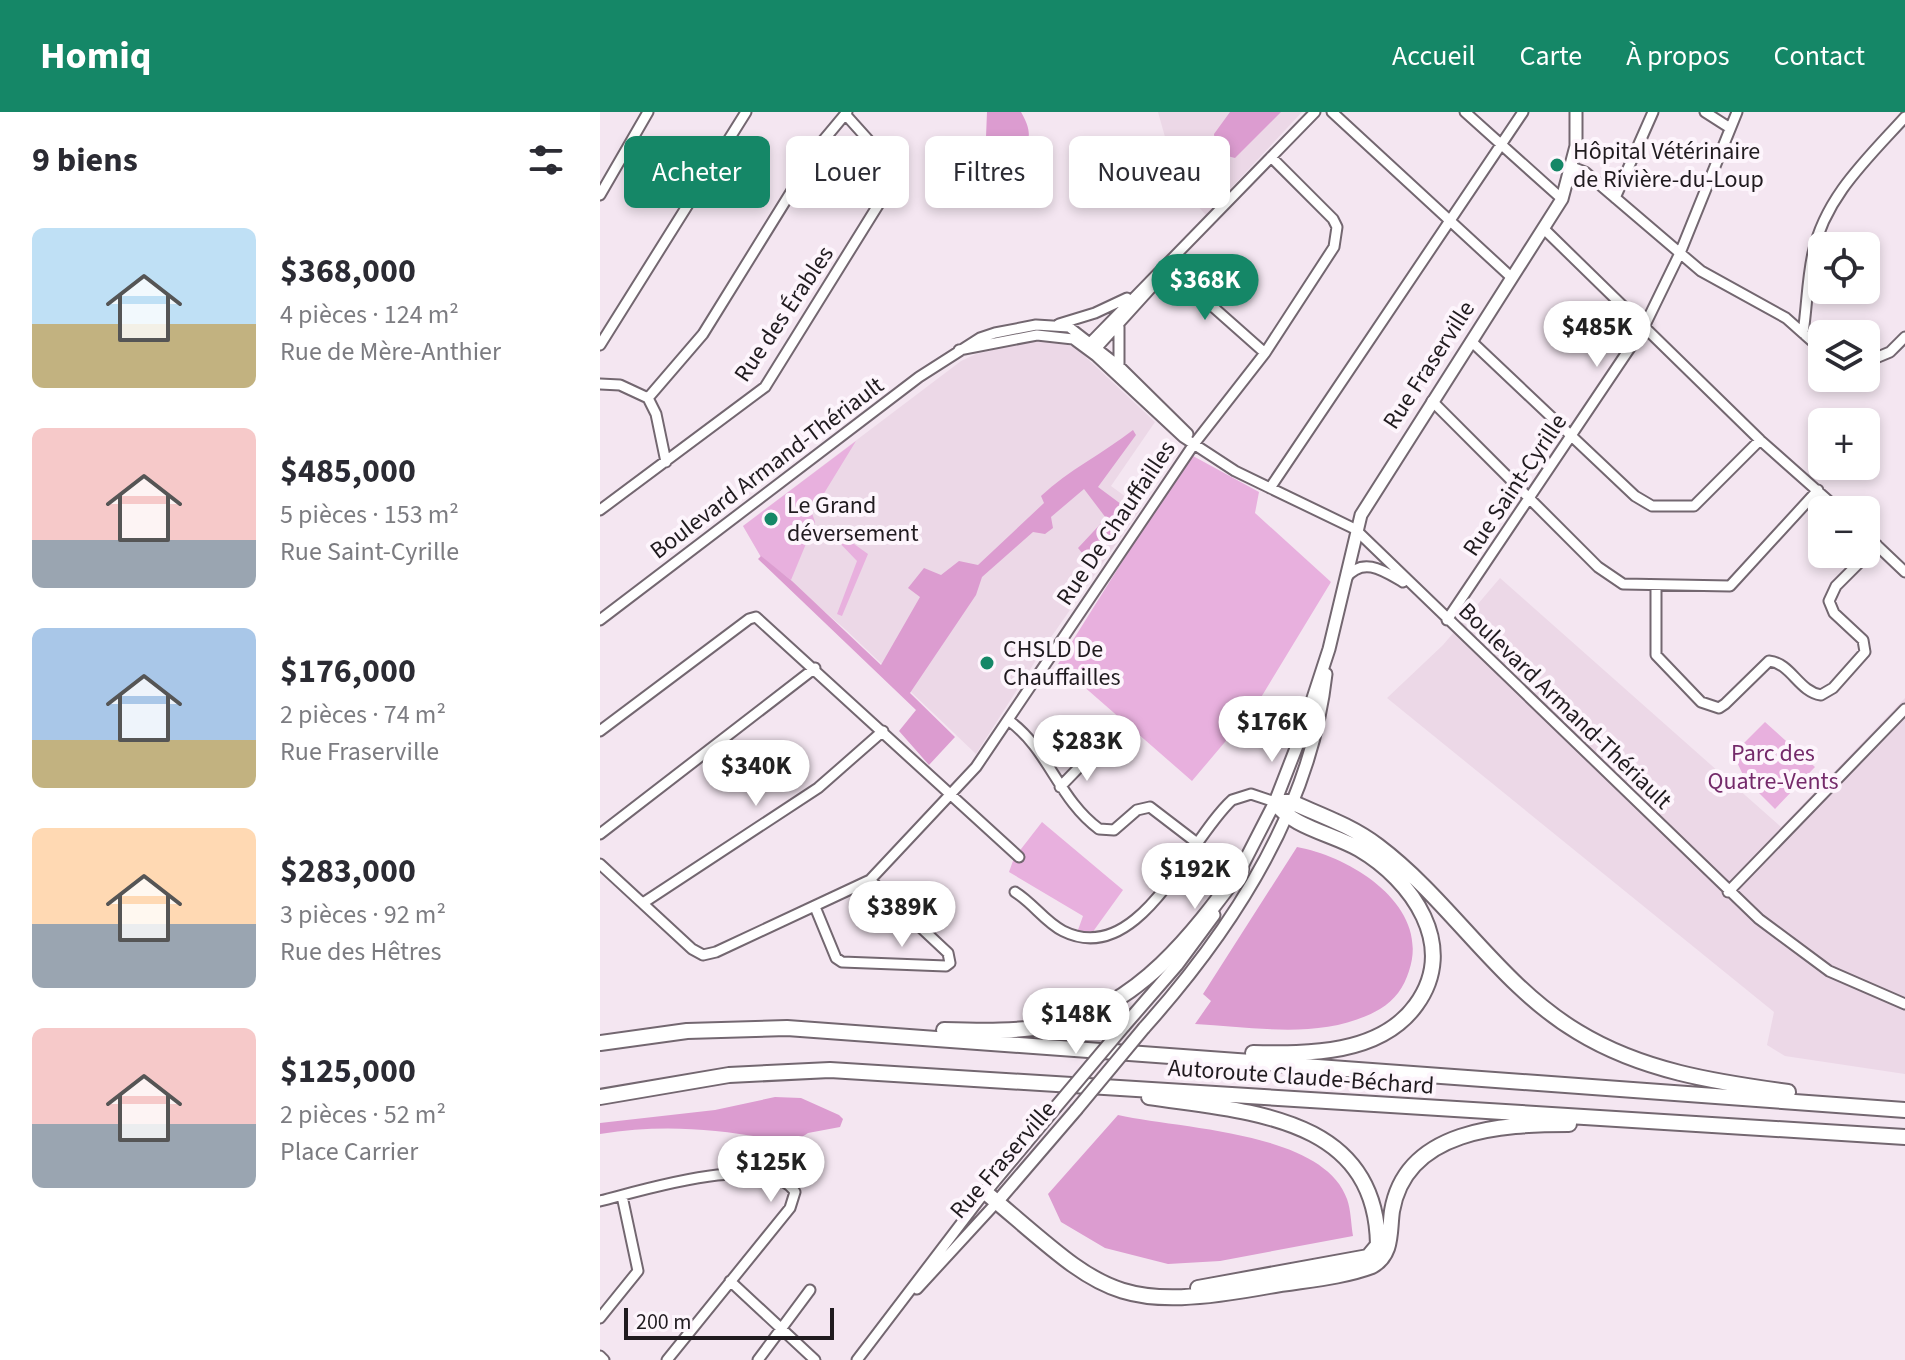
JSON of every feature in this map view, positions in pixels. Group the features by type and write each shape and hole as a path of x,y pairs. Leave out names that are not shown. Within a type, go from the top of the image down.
{"highway":[{"path":"1275,802 1379,846 1536,1001 1593,1041 1640,1062 1689,1076 1905,1109"},
{"path":"1044,1047 1306,1053 1372,1039 1408,1015 1427,986 1432,964 1431,934 1419,907 1392,873 1288,808"},
{"path":"752,1028 823,1025 994,1031 1070,1021 1113,1002 1162,964 1189,936 1241,869"},
{"name":"Autoroute Claude-Béchard","path":"600,1043 676,1032 752,1028 1905,1109"},
{"name":"Autoroute Claude-Béchard","path":"600,1097 698,1079 796,1070 1905,1137"},
{"path":"1001,1080 1175,1101 1287,1123 1340,1150 1360,1172 1373,1204 1377,1248 1363,1259 1178,1290 1137,1288 1081,1271"},
{"path":"991,1197 1081,1271 1116,1291 1171,1300 1227,1294 1368,1267 1379,1261 1386,1251 1394,1201 1407,1173 1437,1146 1479,1131 1561,1124 1809,1131"}],"main road":[{"name":"Rue Fraserville","path":"991,1197 1076,1110 1182,986 1223,931 1257,875 1288,808 1321,708 1329,649 1355,529 1372,494 1562,199 1572,167 1576,112"},
{"name":"Rue Fraserville","path":"991,1197 1055,1108 1192,945 1241,869 1275,802 1329,649"}],"street":[{"path":"600,195 648,112"},
{"path":"600,345 746,112"},
{"path":"1092,347 1120,323 1168,267 1315,112"},
{"path":"1332,112 1511,277"},
{"path":"1465,112 1562,199"},
{"path":"1270,488 1523,112"},
{"path":"1615,198 1653,112"},
{"path":"1705,112 1730,128"},
{"name":"Rue Saint-Cyrille","path":"1447,620 1531,501 1644,327 1680,253 1737,112"},
{"path":"648,398 703,334 822,142 846,113"},
{"name":"Rue des Érables","path":"600,510 765,387 898,173 846,113"},
{"path":"1803,333 1813,251 1827,212 1840,192 1905,117"},
{"name":"Rue De Chauffailles","path":"643,903 697,953 710,954 870,880 976,767 1194,444 1265,353 1334,247 1337,227 1333,219 1271,157"},
{"path":"1572,167 1585,172 1717,281 1786,318 1808,337"},
{"path":"1544,229 1760,440 1824,496"},
{"path":"1058,324 1119,303 1168,267"},
{"path":"1168,267 1265,353"},
{"path":"1092,347 1143,287"},
{"path":"1119,366 1116,340 1120,323"},
{"name":"Boulevard Armand-Thériault","path":"600,620 959,350 995,333 1058,324 1119,366 1194,444"},
{"name":"Boulevard Armand-Thériault","path":"959,350 1013,338 1050,334 1092,347 1183,437 1216,460 1355,529 1409,585 1728,892 1789,943 1829,971 1905,1004"},
{"path":"1880,356 1890,352 1905,337"},
{"path":"1471,341 1643,502 1664,507 1694,506 1760,440"},
{"path":"600,384 620,385 648,398 659,424 666,462"},
{"path":"1432,401 1607,576 1623,584 1730,586 1818,490"},
{"path":"1880,548 1905,572"},
{"path":"1344,580 1350,572 1366,566 1381,569 1409,585"},
{"path":"1656,586 1656,655 1707,706 1719,708 1769,661 1778,661 1808,691 1821,695 1833,688 1865,652 1863,640 1834,613 1829,601 1836,586 1854,568"},
{"path":"600,731 749,619 756,617 1019,857"},
{"path":"600,834 815,668"},
{"path":"1728,892 1905,709"},
{"path":"1008,720 1041,750 1060,787 1099,829 1114,830 1137,810 1150,807 1197,843"},
{"path":"600,864 643,903 818,788 883,731"},
{"path":"1060,787 1091,755"},
{"path":"1015,892 1063,931 1095,936 1117,932 1141,916 1224,807 1238,795 1251,794 1275,802"},
{"path":"815,907 832,950 842,962 942,967 950,963 948,953 870,880"},
{"path":"600,1201 727,1175 761,1175 786,1182 795,1192 793,1203 667,1360"},
{"path":"600,1318 638,1271 622,1196"},
{"name":"Rue Fraserville","path":"857,1360 991,1197"},
{"name":"Rue Fraserville","path":"892,1314 991,1197"},
{"path":"730,1281 815,1360"},
{"path":"758,1360 810,1290"},
{"path":"600,1356 604,1360"}],"shaded area":[{"path":"987,112 1021,112 1029,133 1029,136 986,136"},
{"path":"1158,112 1302,112 1230,189 1230,136 1165,136"},
{"path":"1230,112 1281,112 1235,158 1230,157 1230,136 1214,134"},
{"path":"1200,208 1213,208 1206,215"},
{"path":"1031,341 1059,342 1076,348 1155,422 1111,486 1141,508 1047,643 976,754 846,630 761,557 743,526 961,361 976,354"},
{"path":"1133,430 1136,435 1098,487 1129,510 1091,564 1078,548 1106,518 1084,489 1051,517 1053,528 1045,534 1033,532 982,577 976,595 910,693 955,737 929,765 899,731 916,710 758,559 761,556 792,581 881,665 920,597 908,588 924,568 941,575 959,561 978,565 1044,503 1041,496"},
{"path":"1500,578 1781,827 1905,698 1905,1074 1785,1056 1767,1045 1774,1012 1387,698 1443,645"},
{"path":"1297,847 1341,861 1362,873 1382,888 1398,906 1409,926 1413,947 1402,988 1390,1002 1359,1019 1313,1029 1195,1024 1211,1001 1203,994"},
{"path":"775,1097 801,1098 839,1115 843,1119 840,1127 808,1133 793,1143 697,1130 650,1129 600,1134 600,1123 715,1110"},
{"path":"1118,1115 1246,1137 1280,1146 1310,1159 1333,1176 1347,1199 1353,1236 1220,1261 1168,1264 1105,1248 1061,1222 1048,1194"}],"green space":[{"path":"856,441 812,513 815,522 791,580 761,557 743,526"},
{"path":"1193,456 1259,492 1255,513 1331,582 1257,704 1192,781 1058,664 1154,511"},
{"path":"836,531 868,554 842,616 837,614 857,561 834,537"},
{"name":"Parc des Quatre-Vents","path":"1765,722 1815,767 1775,809 1745,779 1733,754"},
{"path":"1042,822 1123,890 1092,933 1078,930 1083,916 1009,872 1014,858"}],"place":[{"name":"Hôpital Vétérinaire de Rivière-du-Loup","path":"1557,165"},
{"name":"Le Grand déversement","path":"771,519"},
{"name":"CHSLD De Chauffailles","path":"987,663"}]}
